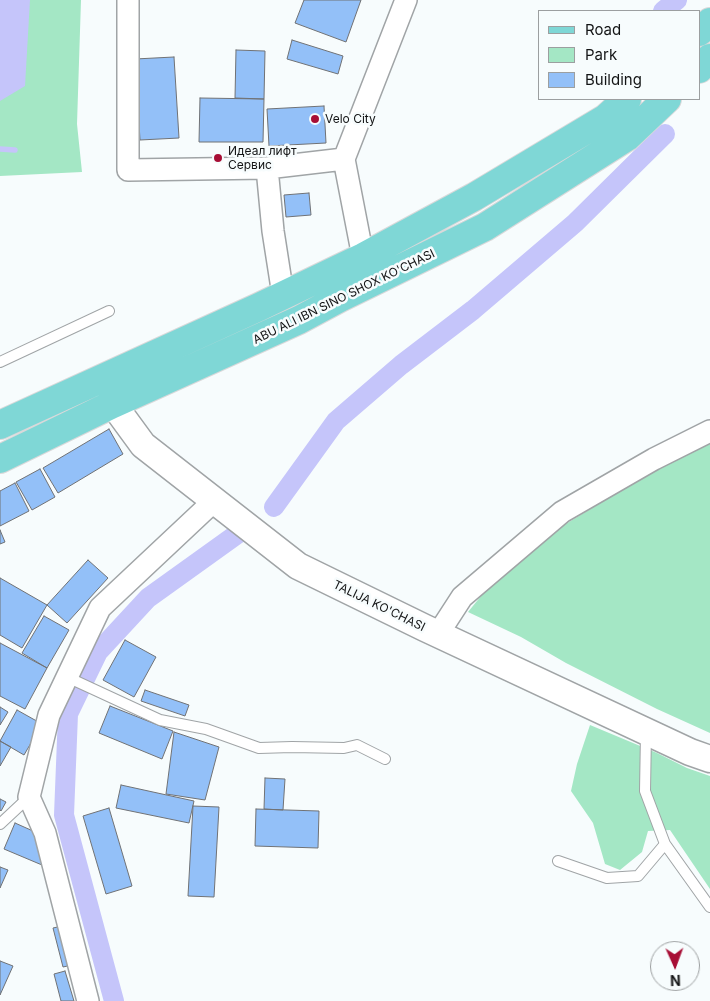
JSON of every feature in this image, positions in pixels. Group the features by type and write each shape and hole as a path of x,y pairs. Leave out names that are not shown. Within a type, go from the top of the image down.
{"main road":[{"path":"700,31 710,22"},
{"path":"700,68 710,58"},
{"path":"0,425 363,257 474,197 565,143 606,118 626,100"},
{"name":"ABU ALI IBN SINO SHOX KO'CHASI","path":"0,459 113,404 299,320 485,227 627,137 666,100"},
{"path":"327,274 340,298"}],"street":[{"path":"128,0 128,170 267,168 344,159"},
{"path":"363,257 344,159 406,0"},
{"path":"267,168 273,231 283,295"},
{"name":"TALIJA KO'CHASI","path":"101,379 113,404 143,445 298,566 646,732 710,759"},
{"path":"438,634 462,597 562,512 654,459 710,431"},
{"path":"88,1001 46,833 29,797 49,715 100,608 215,500"}],"lane":[{"path":"0,362 109,311"},
{"path":"67,677 160,720 206,730 259,748 344,748 358,745 386,759"},
{"path":"646,732 645,791 665,844 710,908"},
{"path":"0,824 29,797"},
{"path":"558,861 607,878 638,876 665,844"}],"green space":[{"path":"0,0 81,0 77,124 82,172 0,176"},
{"path":"710,444 710,733 657,709 566,663 521,637 468,612 499,574 564,525 678,456"},
{"path":"590,725 657,753 687,768 710,776 710,889 670,830 648,831 642,852 620,870 605,864 593,823 571,791 577,764"}],"water":[{"path":"0,0 30,0 25,86 0,101"}],"building":[{"path":"304,0 361,0 346,42 295,23"},
{"path":"292,40 343,56 338,74 287,59"},
{"path":"236,50 265,51 264,99 235,98"},
{"path":"174,57 179,138 140,140 135,59"},
{"path":"200,98 264,99 263,142 199,142"},
{"path":"324,106 326,143 269,146 267,109"},
{"path":"309,193 311,215 286,217 284,195"},
{"path":"109,429 123,454 58,493 43,468"},
{"path":"40,469 55,497 32,510 16,482"},
{"path":"15,483 29,511 0,526 0,491"},
{"path":"0,530 5,542 0,544"},
{"path":"88,560 108,578 67,623 47,605"},
{"path":"0,578 47,605 22,648 0,635"},
{"path":"44,616 69,630 47,668 22,653"},
{"path":"125,640 156,657 134,697 103,680"},
{"path":"0,643 47,668 25,709 0,696"},
{"path":"145,690 189,705 185,716 141,701"},
{"path":"110,706 173,731 162,759 99,733"},
{"path":"0,707 8,712 0,725"},
{"path":"17,710 42,724 24,755 0,741"},
{"path":"174,732 219,747 205,800 166,794"},
{"path":"0,741 11,747 0,766"},
{"path":"265,778 285,779 283,810 264,809"},
{"path":"121,785 194,801 189,823 116,808"},
{"path":"0,799 6,802 1,811 0,810"},
{"path":"193,806 219,807 214,897 188,896"},
{"path":"109,808 132,886 106,894 83,816"},
{"path":"256,809 319,811 318,848 255,846"},
{"path":"15,823 42,835 42,865 4,849"},
{"path":"0,867 8,870 0,888"},
{"path":"62,926 72,965 63,967 53,928"},
{"path":"0,961 13,966 0,995"},
{"path":"65,971 74,1001 61,1001 54,974"}],"waterway":[{"path":"664,10 677,0"},
{"path":"274,507 336,421 401,365 473,310 575,223 665,134"},
{"path":"0,149 15,150"},
{"path":"114,1001 64,815 68,714 98,652 148,598 240,532"}],"place":[{"name":"Velo City","path":"315,119"},
{"name":"Идеал лифт Сервис","path":"218,158"}]}
